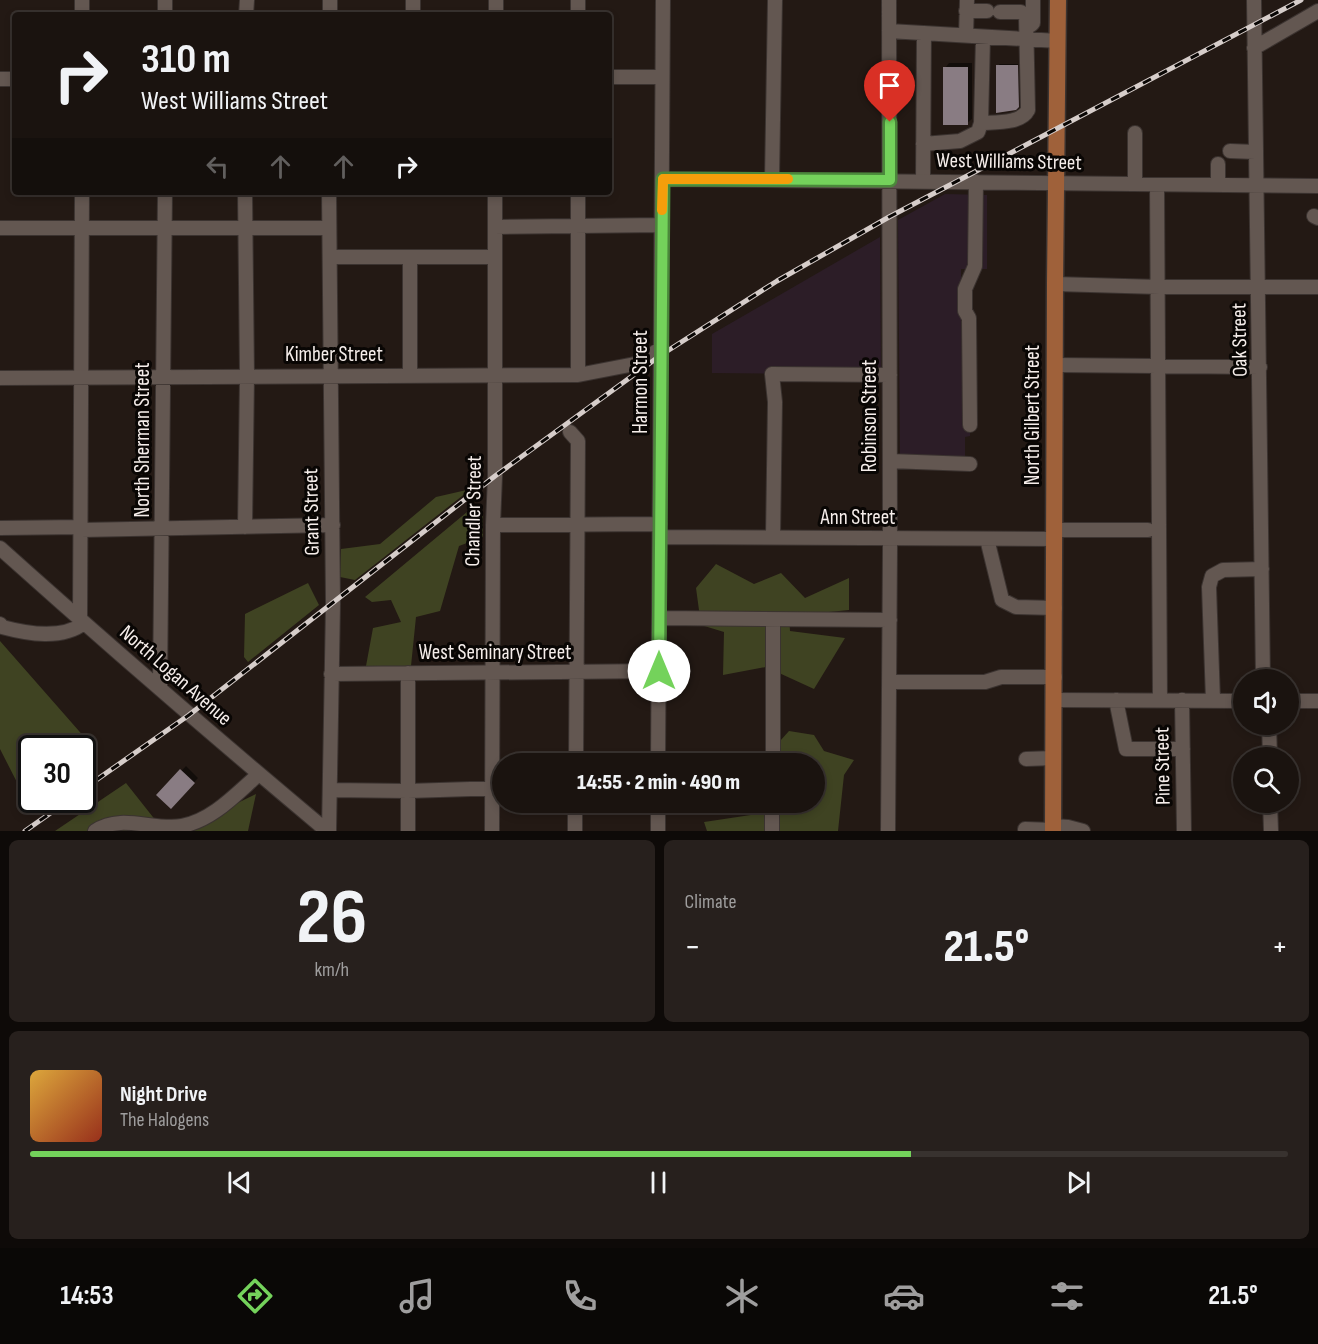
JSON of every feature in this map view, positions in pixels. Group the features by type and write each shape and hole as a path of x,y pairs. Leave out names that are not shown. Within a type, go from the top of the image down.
{"main road":[{"name":"North Gilbert Street","path":"1053,829 1058,0"}],"street":[{"name":"Harmon Street","path":"658,753 663,0"},
{"path":"772,179 776,0"},
{"name":"Robinson Street","path":"888,831 890,682 889,0"},
{"path":"1027,33 1033,23 1033,0"},
{"name":"Oak Street","path":"1254,0 1263,669"},
{"path":"966,36 966,6 994,11 1024,12 1027,33 1028,110 1019,118 1004,122 981,123"},
{"path":"1254,48 1318,11"},
{"path":"889,32 982,37 1027,33 1058,41"},
{"path":"923,181 924,33"},
{"path":"923,144 960,141 978,132 981,123 982,37"},
{"path":"612,77 662,77"},
{"path":"1135,133 1135,184"},
{"path":"1230,151 1255,152"},
{"path":"1218,164 1218,185"},
{"name":"West Williams Street","path":"663,179 1318,186"},
{"path":"970,425 969,318 965,311 965,289 975,266 976,182"},
{"path":"1157,185 1160,365 1160,700"},
{"path":"0,624 2,627 29,634 74,631 82,621 82,195"},
{"name":"North Sherman Street","path":"160,687 165,195"},
{"path":"245,195 246,527"},
{"name":"Grant Street","path":"328,831 333,525 329,195"},
{"name":"Chandler Street","path":"495,195 493,525 496,753"},
{"path":"578,195 578,375"},
{"path":"495,227 662,225"},
{"path":"0,228 329,228"},
{"path":"330,257 495,257"},
{"path":"410,375 411,257"},
{"path":"1055,284 1159,287 1318,287"},
{"name":"Kimber Street","path":"0,378 578,375 640,363 662,348"},
{"path":"1055,365 1260,367"},
{"path":"773,537 775,402 772,374 890,375"},
{"path":"570,432 578,441 576,753"},
{"path":"890,461 970,464"},
{"path":"0,528 333,525"},
{"name":"Ann Street","path":"493,525 578,525 773,537 987,539 1148,530"},
{"path":"987,539 1002,600 1016,608 1055,608"},
{"name":"North Logan Avenue","path":"0,548 189,715 328,831"},
{"path":"1213,700 1209,587 1212,576 1223,570 1262,569"},
{"path":"659,618 890,620"},
{"path":"773,620 773,753"},
{"name":"West Seminary Street","path":"331,674 659,671"},
{"path":"408,673 408,831"},
{"path":"890,682 985,682 1001,677 1055,677"},
{"path":"1055,700 1233,700"},
{"path":"1116,700 1126,749 1183,749"},
{"name":"Pine Street","path":"1182,700 1184,831"},
{"path":"1299,701 1318,701"},
{"path":"1026,759 1054,758"},
{"path":"95,831 122,822 182,826 214,813 259,774"},
{"path":"330,790 408,791 492,787"},
{"name":"Chandler Street","path":"492,831 494,813"},
{"path":"575,813 575,831"},
{"path":"658,813 658,831"},
{"path":"772,813 772,831"},
{"path":"1270,813 1271,831"},
{"path":"1025,829 1068,827 1083,831"}],"shaded area":[{"path":"945,194 987,195 987,269 961,269 961,329 970,330 970,436 965,437 965,460 900,462 898,220"},
{"path":"880,237 881,375 712,373 712,334"}],"green space":[{"path":"471,489 355,580 340,577 341,549 380,544 436,497"},
{"path":"473,507 483,516 483,537 459,546 440,611 416,617 411,666 366,666 373,628 401,622 391,600 372,602 365,597"},
{"path":"716,564 754,584 781,573 805,598 849,578 849,610 789,616 790,631 845,638 814,689 766,667 723,675 724,632 701,625 696,588"},
{"path":"308,583 319,605 248,662 244,657 245,614"},
{"path":"0,641 82,735 18,735 18,784 0,749"},
{"path":"789,731 814,735 824,751 854,760 844,775 838,831 707,831 704,822 764,813 825,813 825,753 765,753 765,746 780,741"},
{"path":"126,783 164,831 55,831 82,813 96,813 96,803"},
{"path":"256,794 248,831 180,831"}],"building":[{"path":"996,65 1018,65 1019,107 1016,110 996,113"},
{"path":"943,67 968,67 968,125 943,125"},
{"path":"180,769 195,783 171,809 156,795"}],"railway":[{"path":"96,780 189,715 495,476 661,355 777,281 889,217 1301,0"},
{"path":"25,831 51,813"}],"slow traffic":[{"path":"662,210 663,179 788,179"}],"route":[{"path":"659,671 663,179 890,180 890,122"}]}
